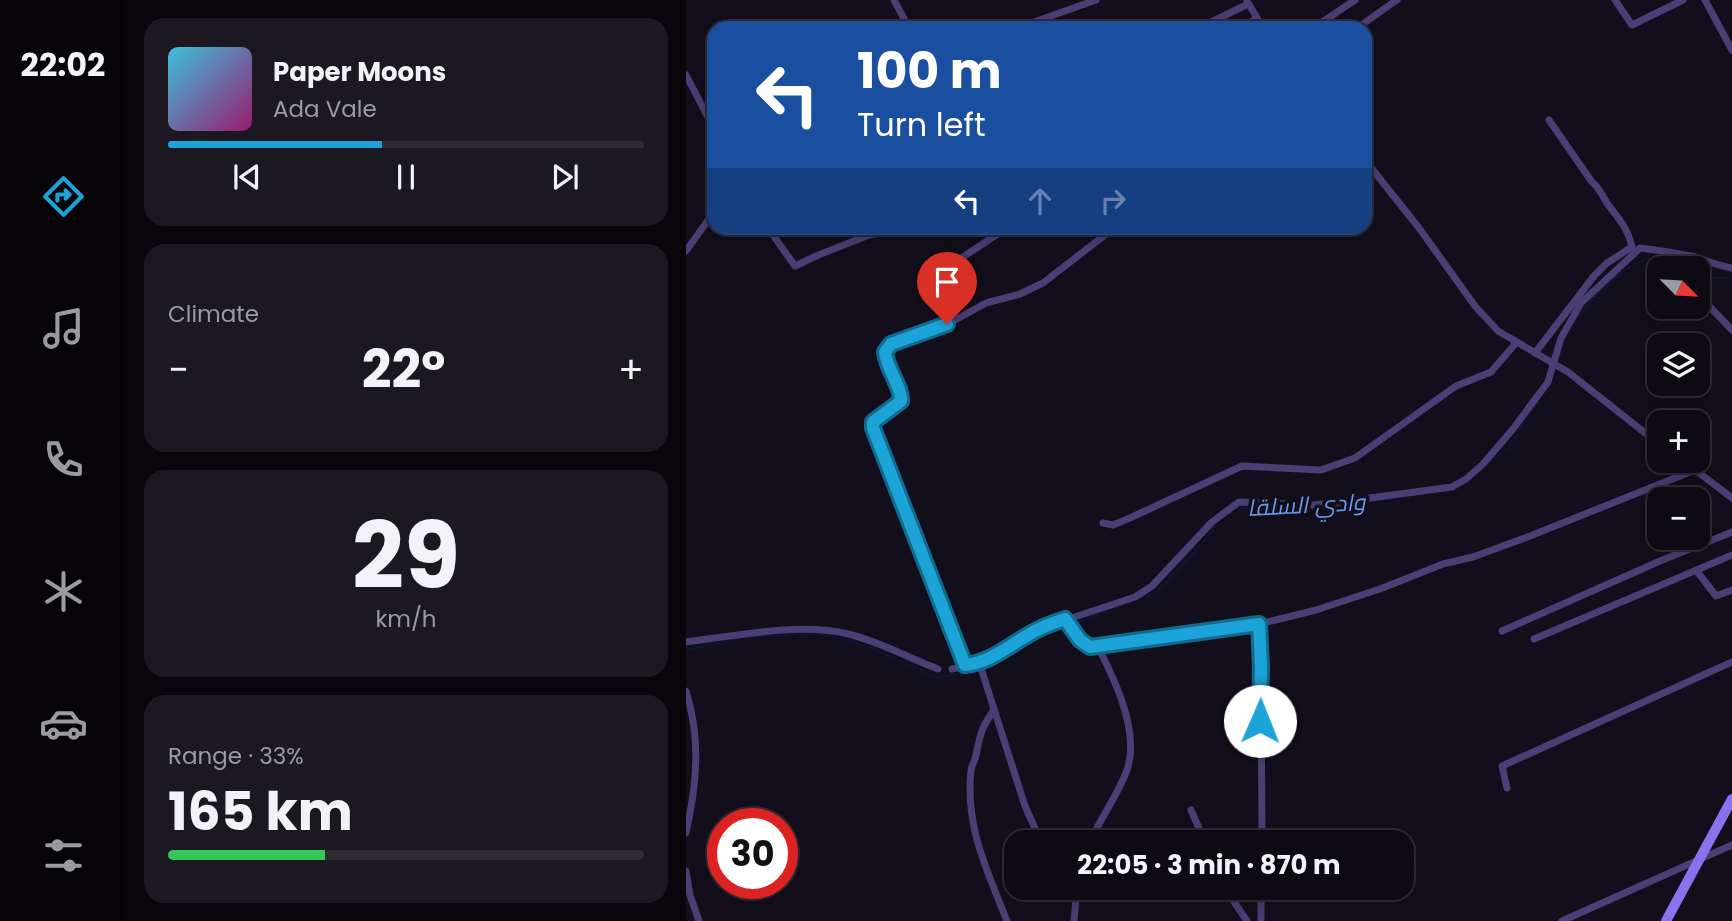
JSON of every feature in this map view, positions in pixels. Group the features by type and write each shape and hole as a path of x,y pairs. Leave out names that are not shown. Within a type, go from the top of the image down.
{"main road":[{"path":"1666,921 1732,799"}],"street":[{"path":"894,0 905,21"},
{"path":"1037,21 1096,0"},
{"path":"1324,21 1355,0"},
{"path":"1367,21 1397,0"},
{"path":"1615,0 1632,25 1683,0"},
{"path":"1705,0 1732,51"},
{"path":"1212,21 1247,2 1257,19 1252,21"},
{"path":"686,75 707,116"},
{"path":"1535,353 1594,276 1607,263 1632,247 1628,231 1618,215 1549,120"},
{"path":"1372,169 1475,306 1498,331 1568,372 1647,436"},
{"path":"686,251 707,222"},
{"path":"773,235 795,267 869,235"},
{"path":"937,274 996,235"},
{"path":"965,665 873,428 873,422 901,401 902,393 887,367 885,352 891,344 944,326 986,303 1043,283 1105,235"},
{"path":"952,669 1002,652 1038,629 1135,597 1153,586 1212,522 1239,502 1314,505 1452,487 1483,464 1548,382 1561,338 1581,303 1640,248 1668,251 1732,268"},
{"path":"1710,307 1732,330"},
{"path":"1103,523 1113,525 1242,466 1321,470 1355,458 1456,386 1491,372 1516,342"},
{"path":"1065,619 1080,640 1090,647 1259,624 1316,610 1380,589 1443,564 1530,536 1688,473"},
{"path":"1699,473 1732,498"},
{"path":"1502,631 1732,531"},
{"path":"1534,639 1732,555"},
{"path":"1696,570 1716,596 1732,590"},
{"path":"1259,624 1262,830"},
{"path":"686,642 771,631 825,629 869,640 938,669"},
{"path":"1096,830 1121,782 1130,757 1128,721 1098,647"},
{"path":"979,662 1025,806 1036,830"},
{"path":"1507,788 1502,766 1732,662"},
{"path":"686,691 697,741 693,802 686,833"},
{"path":"993,711 979,732 976,757 971,767 970,809 979,847 1007,921"},
{"path":"1191,810 1200,830"},
{"path":"1562,921 1732,845"},
{"path":"686,871 690,895 699,921"},
{"path":"1073,921 1075,900"},
{"path":"1233,900 1247,921"},
{"path":"1261,900 1262,921"}],"waterway":[{"name":"وادي السلقا","path":"1574,323 1609,283 1630,267 1647,260"},
{"name":"وادي السلقا","path":"1710,276 1732,278"},
{"name":"وادي السلقا","path":"1559,359 1561,349"},
{"name":"وادي السلقا","path":"1485,466 1508,448 1540,398"},
{"name":"وادي السلقا","path":"1327,507 1397,498"},
{"name":"وادي السلقا","path":"1236,509 1261,506"},
{"name":"وادي السلقا","path":"1140,598 1157,591 1196,551 1220,520"},
{"name":"وادي السلقا","path":"1072,625 1118,606"},
{"name":"وادي السلقا","path":"984,667 1022,645 1066,626"},
{"name":"وادي السلقا","path":"686,650 745,637 822,634 867,646 938,678 979,669"}],"route":[{"path":"947,324 891,344 885,352 887,367 902,393 901,401 873,422 873,428 965,665 975,664 1002,652 1038,629 1065,619 1080,640 1090,647 1259,624 1260,721"}]}
